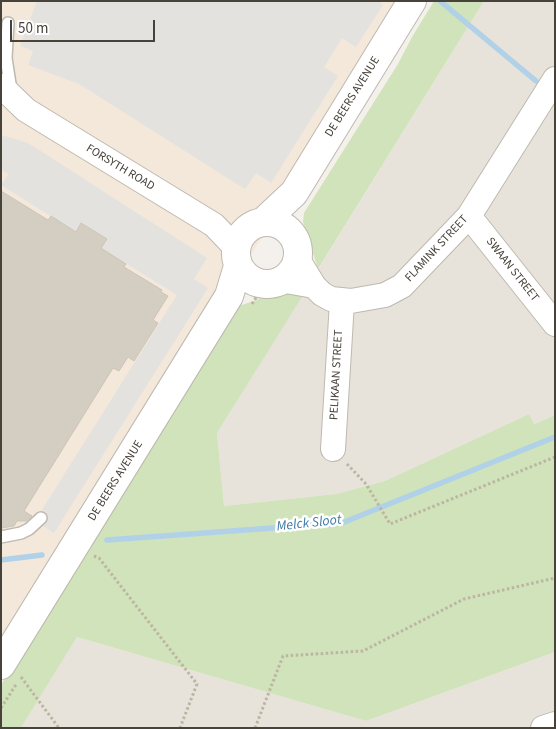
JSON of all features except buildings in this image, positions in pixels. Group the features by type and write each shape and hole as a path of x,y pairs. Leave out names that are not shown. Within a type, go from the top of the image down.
{"street":[{"name":"DE BEERS AVENUE","path":"11,671 77,544 229,296 247,250 294,193 412,1"},
{"name":"FLAMINK STREET","path":"342,302 385,295 402,286 469,216 555,79"},
{"name":"FORSYTH ROAD","path":"10,100 214,225 247,250"},
{"name":"DE BEERS AVENUE","path":"289,232 294,193"},
{"name":"SWAAN STREET","path":"469,216 555,324"},
{"path":"273,223 282,226 289,232 297,249 297,258 294,267 288,275 272,284 262,284 247,250 273,223"},
{"path":"297,258 314,286 326,296 342,302"},
{"path":"280,280 314,286"},
{"name":"PELIKAAN STREET","path":"333,449 342,302"},
{"path":"543,728 555,724"}],"lane":[{"path":"8,23 6,58 10,100"},
{"path":"1,537 21,533 42,518"}],"path":[{"path":"333,449 366,484 390,524 555,457"},
{"path":"77,544 99,558 197,684 180,728"},
{"path":"255,728 283,656 362,651 464,599 555,578"},
{"path":"11,671 59,728"}],"shaded area":[{"path":"1,1 408,1 1,659"},
{"path":"37,1 378,1 383,5 356,47 342,38 324,67 338,76 271,183 256,173 245,189 79,84 28,65 33,51 20,46"},
{"path":"484,1 555,1 555,415 533,424 529,414 385,481 336,494 224,506 217,433"},
{"path":"1,135 28,143 207,258 194,279 208,288 54,533 35,521 177,295 101,248 106,239 82,223 76,232 1,185 9,174 1,170"},
{"path":"77,637 366,721 555,652 555,728 21,728"}],"green space":[{"path":"434,1 484,1 318,269 303,222 304,213 398,64"},
{"path":"305,292 217,433 224,506 336,494 385,481 529,414 534,424 555,415 555,652 366,721 77,637 21,728 1,728 1,685 236,307 268,296"}],"waterway":[{"path":"440,1 536,81"},
{"name":"Melck Sloot","path":"107,540 342,523 555,437"},
{"name":"Melck Sloot","path":"1,560 42,555"}]}
